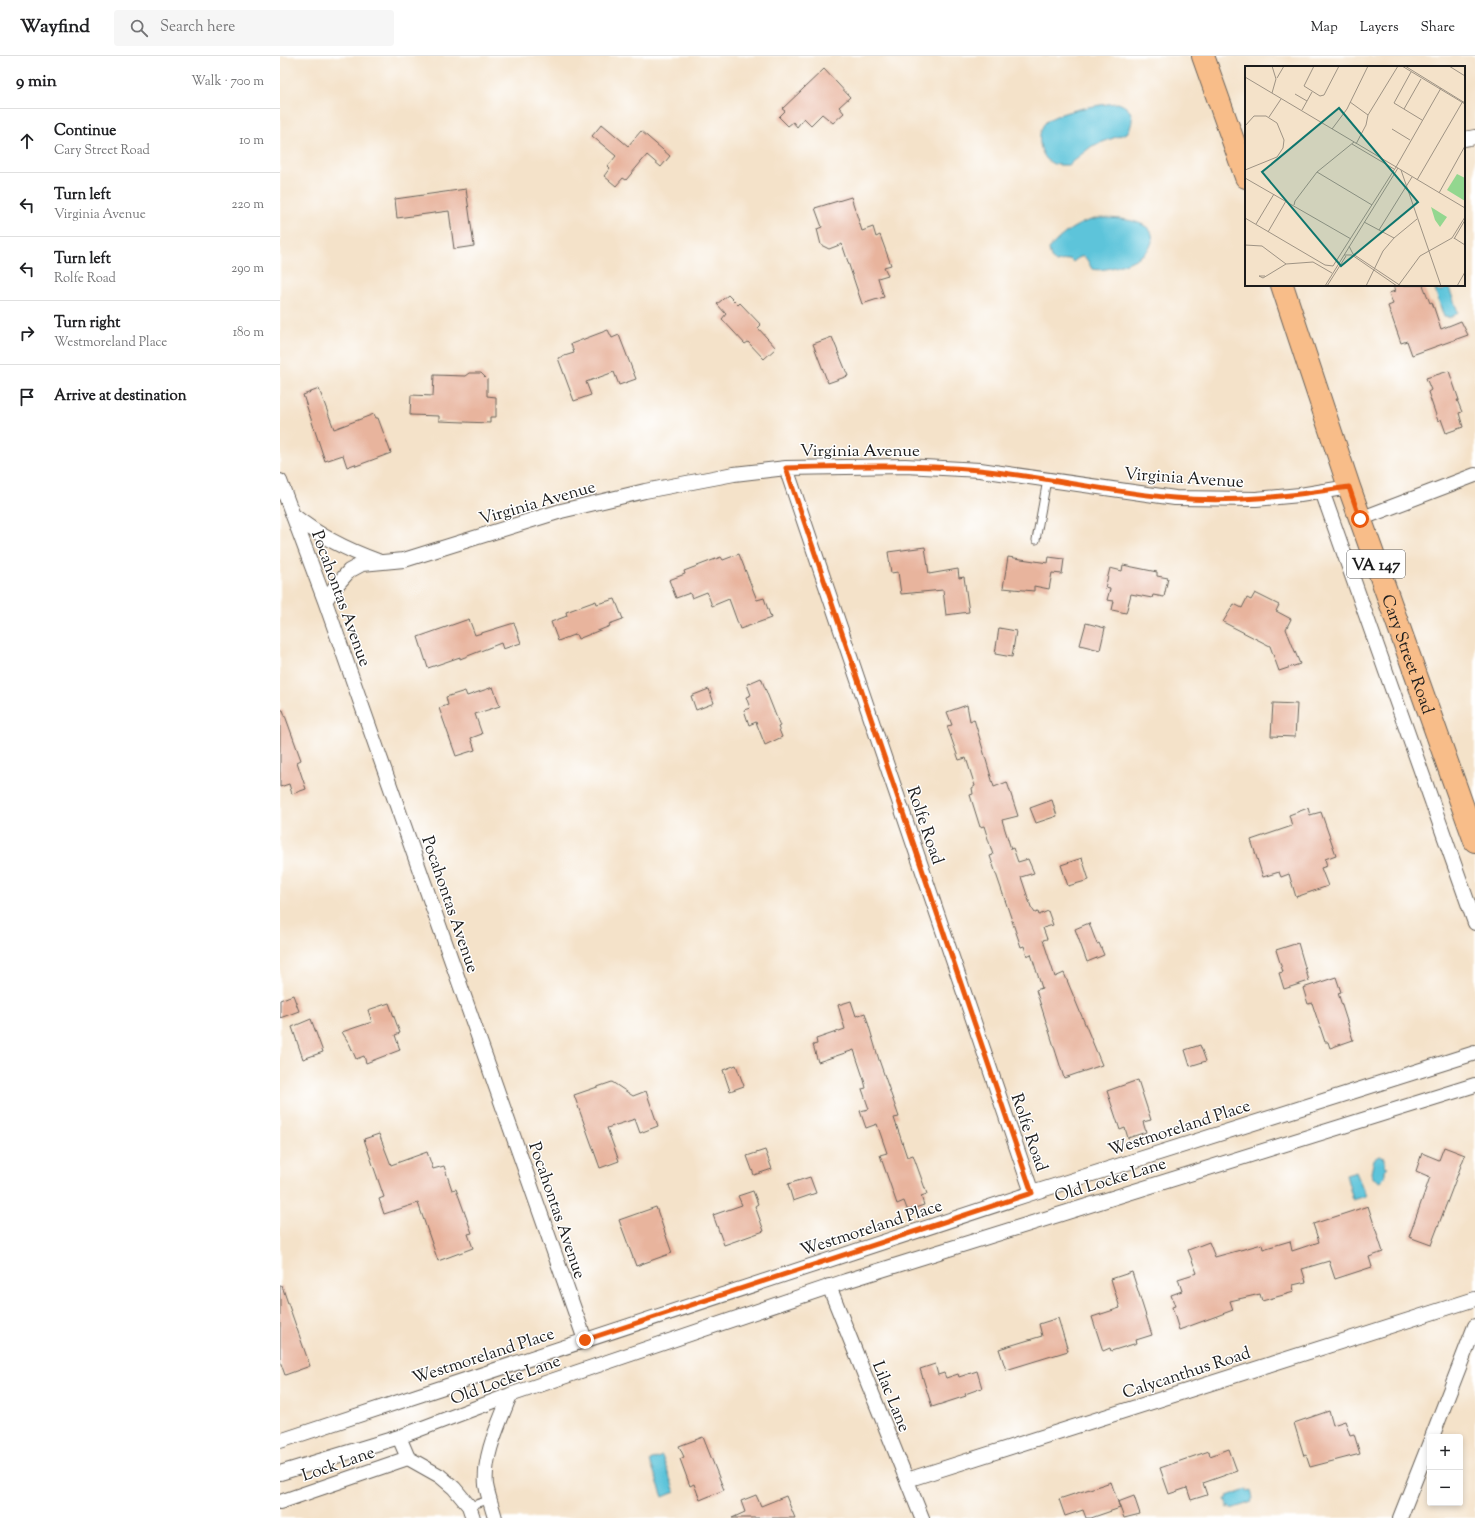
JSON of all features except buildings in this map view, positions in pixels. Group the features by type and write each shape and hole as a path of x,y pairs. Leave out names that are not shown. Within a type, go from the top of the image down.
{"main road":[{"path":"1203,56 1245,174"},
{"name":"Cary Street Road","path":"1282,286 1360,519 1475,841"}],"street":[{"path":"1465,139 1475,138"},
{"name":"Virginia Avenue","path":"326,601 335,587 349,571 362,564 380,561 404,560 561,511 645,491 734,474 786,468 905,466 980,470 1175,498 1256,499 1349,487"},
{"name":"Rolfe Road","path":"786,468 1032,1193"},
{"path":"1360,519 1475,474"},
{"name":"Pocahontas Avenue","path":"280,481 287,508 326,601 585,1340"},
{"path":"1322,491 1475,923"},
{"name":"Virginia Avenue","path":"287,508 309,528 327,539 352,551 380,561"},
{"name":"Westmoreland Place","path":"280,1441 1032,1193 1475,1053"},
{"name":"Old Locke Lane","path":"280,1473 399,1437 510,1395 829,1286 1475,1085"},
{"name":"Lilac Lane","path":"829,1286 922,1518"},
{"name":"Calycanthus Road","path":"907,1480 1475,1299"},
{"path":"1433,1434 1475,1326"},
{"path":"495,1518 489,1500 486,1473 489,1456 510,1395"},
{"path":"399,1437 408,1458 440,1476 471,1512"},
{"path":"1400,1518 1427,1450"},
{"name":"Lock Lane","path":"280,1502 408,1458"}],"lane":[{"path":"1036,540 1047,480"},
{"path":"471,1512 489,1500"}],"water":[{"path":"1118,103 1127,108 1132,115 1132,124 1127,133 1092,146 1068,165 1054,164 1046,159 1041,149 1040,137 1043,125 1047,121 1053,117 1071,111 1091,106"},
{"path":"1100,218 1126,220 1136,222 1144,226 1150,231 1152,238 1150,247 1146,252 1132,261 1098,270 1092,269 1087,259 1083,257 1073,262 1070,259 1056,262 1051,258 1049,249 1066,233 1085,222"},
{"path":"1448,286 1458,312 1453,316 1444,317 1435,290 1442,291"},
{"path":"1379,1156 1385,1158 1385,1166 1388,1167 1385,1170 1385,1177 1380,1182 1374,1179 1371,1173 1374,1159"},
{"path":"1356,1172 1366,1196 1353,1200 1346,1175"},
{"path":"662,1456 675,1492 663,1497 650,1461"},
{"path":"1247,1489 1248,1492 1251,1491 1253,1499 1251,1500 1252,1502 1231,1509 1230,1507 1228,1508 1225,1499 1228,1498 1227,1496"}],"route":[{"path":"585,1340 1032,1193 786,468 905,466 980,470 1175,498 1256,499 1300,495 1349,487 1360,519"}]}
